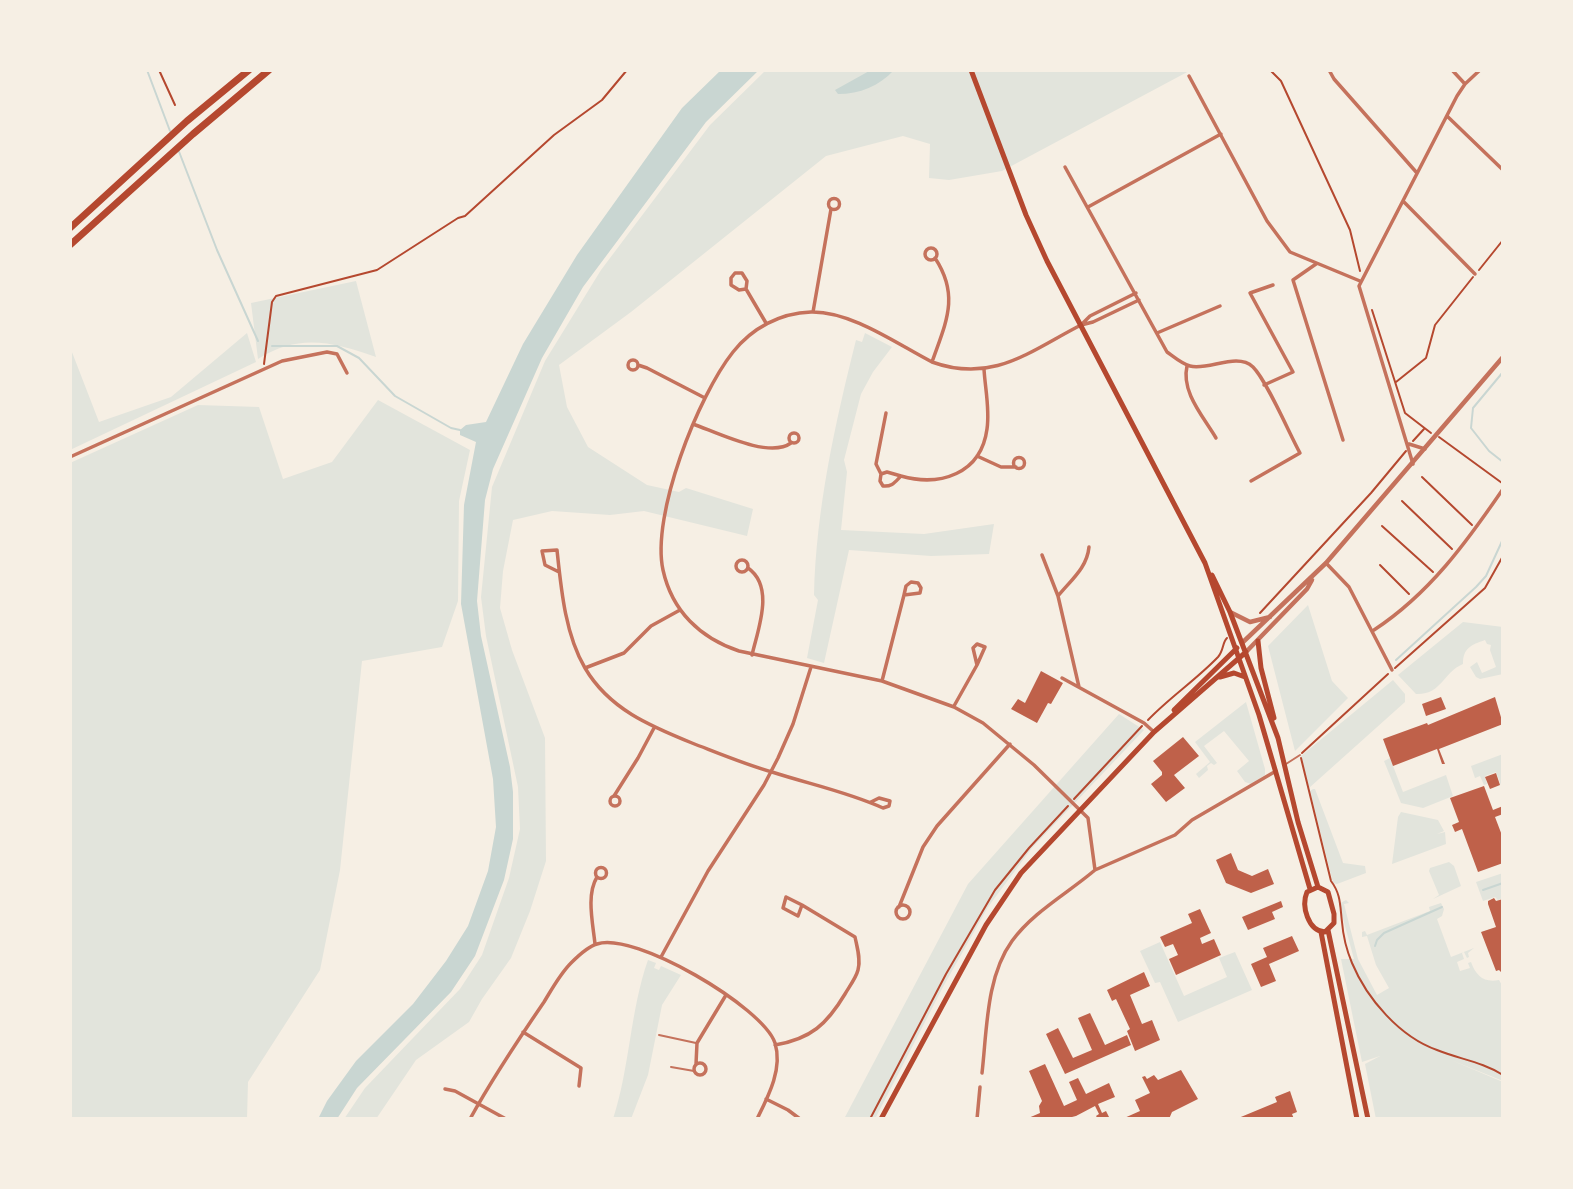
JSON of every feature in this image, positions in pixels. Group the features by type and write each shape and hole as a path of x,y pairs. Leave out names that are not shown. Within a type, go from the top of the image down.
{"highway":[{"path":"70,228 187,121 248,70"},
{"path":"70,245 192,134 269,70"}],"main road":[{"path":"971,70 1026,215 1047,261 1230,612 1278,738"},
{"path":"1205,564 1276,771 1310,889"},
{"path":"1258,641 1261,668 1298,822 1318,887"},
{"path":"881,1119 986,925 1021,873 1182,701 1242,643"},
{"path":"1160,726 1246,652"},
{"path":"1217,677 1234,673 1245,677"},
{"path":"1321,932 1328,930 1334,923 1328,891 1318,887 1310,889 1305,897 1310,925 1321,932 1357,1119"},
{"path":"1328,930 1368,1119"}],"street":[{"path":"1329,70 1417,173"},
{"path":"1452,70 1465,84"},
{"path":"1413,464 1359,292 1360,281 1465,84 1480,70"},
{"path":"1189,76 1276,236 1290,252 1360,281"},
{"path":"1447,116 1503,170"},
{"path":"1088,207 1221,134"},
{"path":"1065,167 1167,352 1186,366 1199,368 1234,361 1244,362 1252,366 1264,385 1300,453 1251,481"},
{"path":"1403,201 1475,274"},
{"path":"813,312 831,209"},
{"path":"932,362 946,321 950,291 946,276 935,258"},
{"path":"1316,264 1293,280 1343,440"},
{"path":"746,289 738,290 731,285 731,278 735,273 742,273 747,281 746,289 766,323"},
{"path":"1264,385 1293,372 1250,293 1273,285"},
{"path":"1095,870 1088,818 1010,744 983,723 954,707 882,681 752,655 726,647 690,623 669,590 663,570 661,532 674,481 705,398 732,353 766,323 799,313 813,312 849,319 932,362 948,367 984,369 1013,362 1081,325 1090,316 1136,293"},
{"path":"1081,325 1093,323 1139,300"},
{"path":"1157,333 1220,306"},
{"path":"70,457 282,361 327,352 337,354 347,373"},
{"path":"1242,643 1314,577 1503,357"},
{"path":"638,365 705,398"},
{"path":"1186,366 1186,387 1216,438"},
{"path":"881,474 887,472 918,481 933,481 961,471 977,456 987,428 984,369"},
{"path":"886,413 876,464 881,474 880,481 883,486 888,487 901,476"},
{"path":"694,424 761,447 786,446 791,443"},
{"path":"1407,443 1426,449"},
{"path":"977,456 1001,467 1016,467"},
{"path":"1374,630 1415,600 1438,576 1476,529 1503,487"},
{"path":"1058,596 1088,559 1089,547"},
{"path":"559,572 545,565 542,551 557,550 570,631 585,668 612,701 624,711 654,727 770,772 887,808 890,801 879,798 871,802"},
{"path":"1042,555 1058,596 1079,687"},
{"path":"1326,563 1349,587 1374,630 1392,670"},
{"path":"748,568 760,585 763,601 752,655"},
{"path":"1246,652 1307,589 1314,577"},
{"path":"882,681 907,583 918,583 920,593 904,595"},
{"path":"585,668 624,653 651,626 680,610"},
{"path":"1230,612 1250,622 1274,615"},
{"path":"954,707 977,665 984,652 985,647 981,644 973,648 977,665"},
{"path":"661,957 708,871 770,772 793,723 811,667"},
{"path":"1062,678 1144,723 1154,732"},
{"path":"614,796 654,727"},
{"path":"899,907 923,847 937,826 1010,744"},
{"path":"982,1073 991,1002 1001,960 1019,932 1095,870 1175,835 1192,820 1276,771"},
{"path":"595,944 592,907 597,877"},
{"path":"775,1045 800,1039 822,1025 833,1015 858,972 859,957 855,937 802,905 786,897 783,908 798,916 802,905"},
{"path":"470,1119 523,1032 571,962 595,944 612,942 661,957 726,995 764,1024 775,1045 776,1068 757,1119"},
{"path":"696,1064 704,1064 706,1071 699,1075 695,1071 697,1043 726,995"},
{"path":"523,1032 582,1068 579,1086"},
{"path":"977,1119 980,1087"},
{"path":"445,1089 455,1091 506,1119"},
{"path":"766,1099 800,1119"}],"lane":[{"path":"1285,765 1300,755"},
{"path":"659,1035 697,1043"},
{"path":"671,1067 695,1071"}],"path":[{"path":"159,70 175,105"},
{"path":"264,368 272,302 276,296 377,270 465,216 554,135 602,100 628,70"},
{"path":"1270,70 1281,81 1350,230 1360,267"},
{"path":"1389,386 1426,358 1435,324 1503,240"},
{"path":"1369,300 1405,413 1503,487"},
{"path":"1258,615 1363,503 1402,454"},
{"path":"1423,477 1476,529"},
{"path":"1402,501 1457,553"},
{"path":"1382,526 1438,576"},
{"path":"1503,556 1485,588 1300,755 1332,881 1341,905 1349,953 1372,999 1406,1032 1434,1049 1493,1068 1503,1075"},
{"path":"1380,565 1415,600"}],"shaded area":[{"path":"721,70 759,70 706,122 583,287 542,358 493,469 485,500 477,601 481,636 510,767 513,839 504,880 475,956 451,992 357,1088 337,1119 318,1119 327,1101 356,1061 413,1004 446,961 468,926 488,871 496,827 493,779 461,604 464,505 476,442 460,435 460,430 466,425 486,422 523,344 577,255 682,108"},
{"path":"766,70 1191,70 1002,171 949,180 929,178 930,144 903,136 826,156 631,312 559,365 567,407 588,447 647,485 679,492 686,488 753,509 747,536 644,511 610,515 552,511 513,520 503,571 500,608 512,650 545,738 546,861 511,958 469,1022 416,1060 376,1119 344,1119 365,1088 460,989 482,955 509,878 520,829 518,787 486,636 481,597 492,487 545,361 601,270 710,125"},
{"path":"871,70 894,70 882,81 861,91 838,94 835,90"},
{"path":"356,281 376,357 331,344 302,343 273,351 258,359 251,303"},
{"path":"247,333 256,362 70,450 70,347 99,422 171,397"},
{"path":"865,333 892,347 861,394 844,460 847,472 841,530 924,534 994,524 989,554 931,556 849,550 824,663 807,658 818,600 814,595 818,531 848,372 856,340 862,342"},
{"path":"378,400 470,450 459,501 458,601 442,647 362,661 340,870 320,970 248,1082 247,1119 70,1119 70,463 198,405 259,407 283,479 332,462"},
{"path":"1308,605 1332,681 1348,698 1295,751 1268,646"},
{"path":"1463,622 1503,627 1503,674 1480,679 1470,667 1477,662 1482,673 1496,667 1491,645 1485,640 1469,648 1464,654 1463,664 1432,691 1416,694 1398,675"},
{"path":"1393,680 1405,694 1405,702 1309,788 1301,756"},
{"path":"1246,702 1265,775 1251,784 1245,782 1237,771 1249,761 1224,731 1204,746 1217,763 1207,766 1208,770 1199,778 1196,774 1210,762 1195,742"},
{"path":"1119,714 1144,730 1032,848 988,907 875,1119 844,1119 968,884"},
{"path":"1503,754 1503,784 1501,785 1496,772 1485,776 1487,784 1484,785 1480,776 1475,778 1471,766"},
{"path":"1390,758 1403,792 1446,775 1453,796 1423,808 1401,803 1384,761"},
{"path":"1313,789 1343,863 1365,866 1366,873 1337,884 1333,883 1310,791"},
{"path":"1401,812 1438,820 1444,831 1437,834 1445,832 1446,844 1392,864 1398,817"},
{"path":"1449,862 1454,866 1461,886 1433,899 1439,895 1430,868"},
{"path":"1503,873 1503,898 1498,900 1495,897 1483,901 1476,882"},
{"path":"1346,900 1349,903 1344,904 1358,959 1377,995 1389,988 1376,965 1367,936 1362,937 1362,932 1365,931 1367,935 1430,911 1429,907 1441,903 1444,909 1442,916 1437,919 1451,957 1474,948 1467,958 1464,952 1462,953 1464,959 1457,962 1460,971 1470,968 1468,963 1471,962 1481,977 1499,980 1503,987 1503,1081 1451,1060 1503,1082 1503,1119 1376,1119 1365,1064 1380,1056 1362,1062 1341,959 1354,959 1339,904"},
{"path":"1160,942 1184,996 1227,977 1219,958 1235,952 1252,990 1178,1022 1160,982 1155,983 1140,951"},
{"path":"648,960 656,963 654,968 659,970 661,966 681,975 662,1005 648,1075 631,1119 613,1119 637,999"}],"building":[{"path":"1041,671 1063,683 1037,723 1011,709 1018,699 1025,703"},
{"path":"1441,697 1446,709 1426,716 1422,704"},
{"path":"1495,697 1503,724 1439,749 1445,764 1442,764 1437,749 1393,766 1383,739 1427,723 1428,725"},
{"path":"1183,737 1199,756 1174,775 1185,788 1166,802 1151,784 1162,775 1153,761"},
{"path":"1496,773 1500,785 1490,789 1485,777"},
{"path":"1484,786 1493,810 1503,806 1503,814 1495,817 1503,838 1503,863 1478,872 1462,829 1455,832 1452,825 1459,822 1450,798"},
{"path":"1231,853 1238,870 1252,876 1268,869 1274,884 1251,893 1226,883 1216,860"},
{"path":"1494,898 1496,901 1503,899 1502,973 1496,971 1481,932 1496,927 1488,904 1488,901"},
{"path":"1281,901 1283,907 1272,912 1275,919 1248,930 1242,917"},
{"path":"1200,909 1211,933 1200,938 1202,944 1214,939 1221,955 1176,975 1169,959 1178,955 1173,944 1165,947 1160,937 1192,923 1188,914"},
{"path":"1292,936 1299,951 1269,964 1276,981 1261,987 1251,964 1267,957 1263,948"},
{"path":"1144,972 1150,986 1130,995 1142,1024 1152,1020 1160,1040 1135,1051 1127,1031 1130,1029 1116,999 1112,1001 1107,990"},
{"path":"1090,1013 1105,1045 1127,1035 1131,1045 1065,1074 1046,1034 1058,1028 1073,1058 1092,1050 1078,1018"},
{"path":"1045,1064 1064,1106 1077,1100 1069,1082 1078,1078 1086,1094 1109,1083 1115,1097 1098,1104 1102,1113 1106,1111 1110,1119 1098,1119 1095,1106 1064,1119 1026,1119 1040,1113 1039,1106 1042,1101 1029,1071"},
{"path":"1181,1070 1198,1099 1172,1112 1169,1119 1122,1119 1140,1111 1135,1100 1150,1093 1142,1077 1147,1079 1154,1075 1158,1080"},
{"path":"1290,1091 1297,1112 1292,1114 1294,1119 1236,1119 1277,1102 1275,1097"}],"waterway":[{"path":"147,70 170,131"},
{"path":"178,149 217,250 258,341"},
{"path":"272,346 337,346 359,358 395,396 451,428 460,430"},
{"path":"1503,372 1473,408 1471,428 1489,451 1503,462"},
{"path":"1396,660 1486,576 1503,539"},
{"path":"1483,890 1503,883"},
{"path":"1375,946 1384,933 1442,907"}]}
